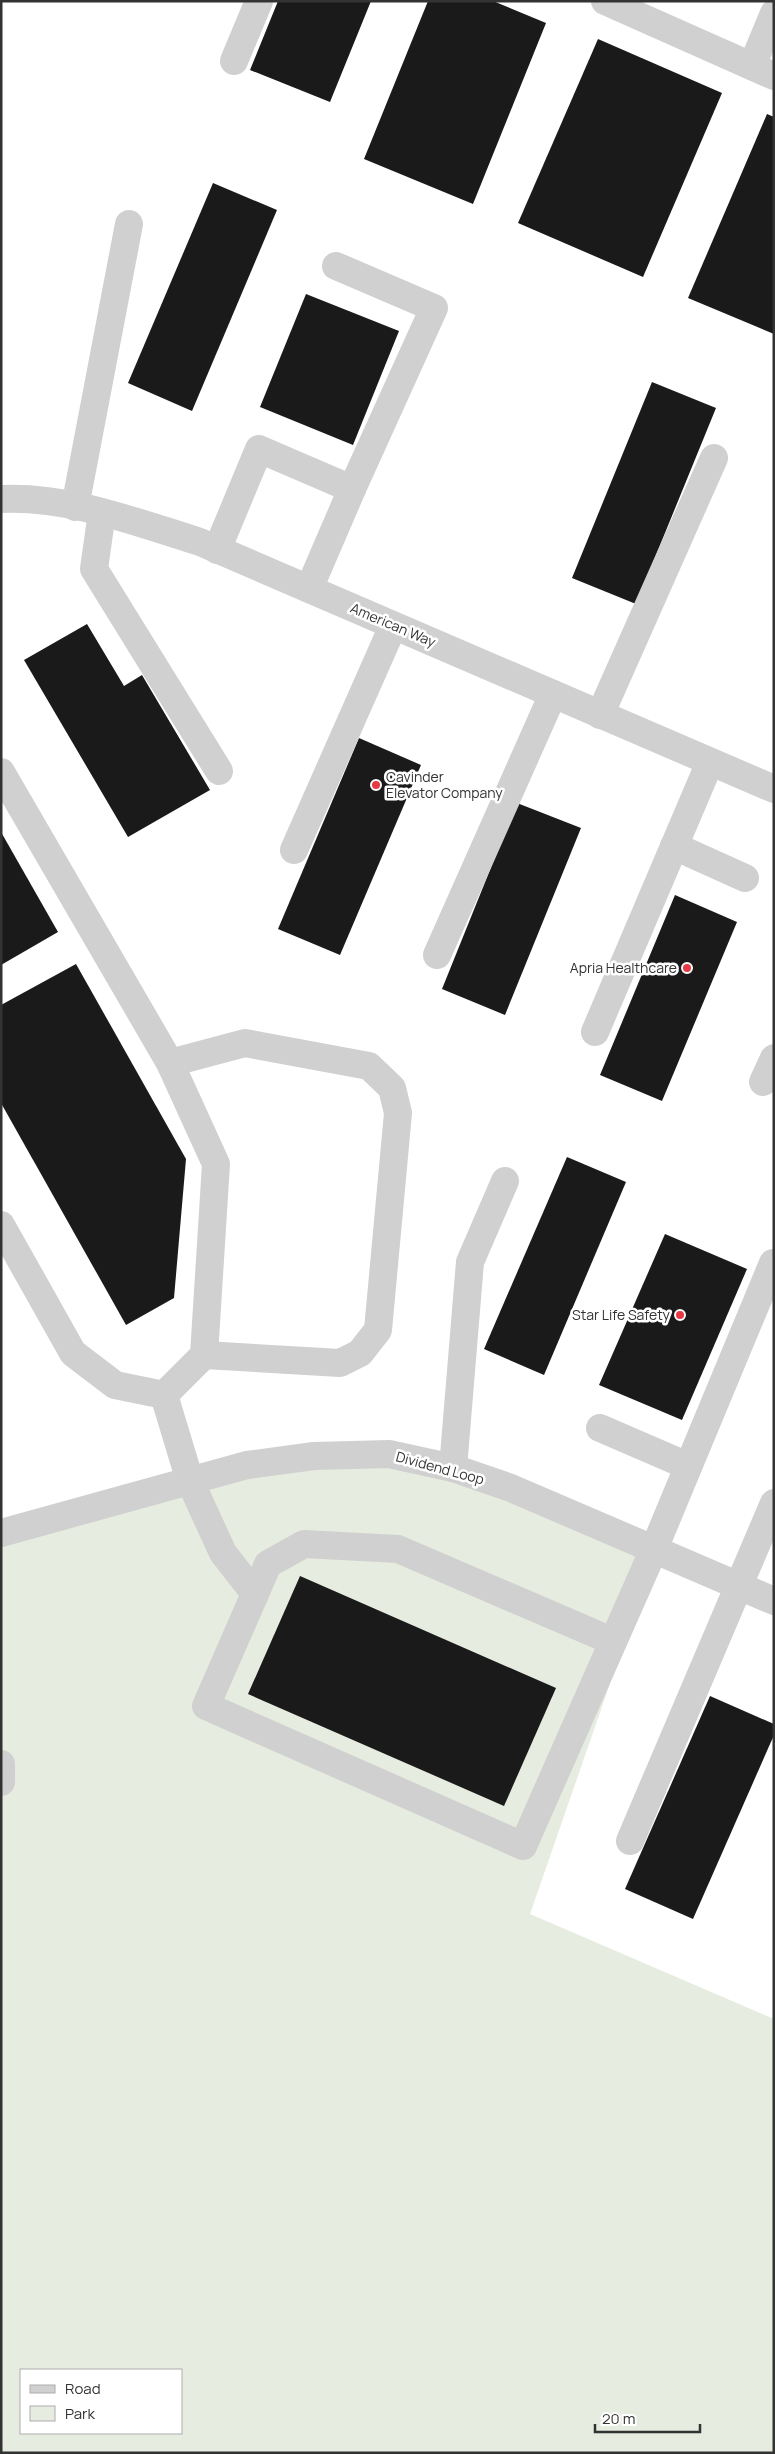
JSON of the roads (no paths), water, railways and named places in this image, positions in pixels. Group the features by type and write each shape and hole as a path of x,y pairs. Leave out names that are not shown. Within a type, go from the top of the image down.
{"street":[{"path":"234,61 259,1"},
{"path":"605,1 763,71 774,13"},
{"path":"75,507 129,224"},
{"path":"309,589 434,308 336,266"},
{"path":"217,550 259,449 352,489"},
{"path":"600,714 714,458"},
{"name":"American Way","path":"1,499 21,498 102,512 200,542 774,789"},
{"path":"102,512 94,569 219,771"},
{"path":"294,850 393,626"},
{"path":"437,955 554,694"},
{"path":"596,1032 710,762"},
{"path":"1,772 170,1063 216,1164 204,1355 164,1394"},
{"path":"674,846 745,878"},
{"path":"170,1063 245,1043 369,1066 392,1088 398,1113 378,1330 360,1353 340,1363 204,1355"},
{"path":"763,1082 774,1058"},
{"path":"452,1468 470,1262 505,1182"},
{"path":"1,1225 73,1352 115,1385 164,1394"},
{"path":"612,1640 398,1549 304,1544 268,1564 206,1706 523,1846 612,1640 654,1549 773,1263"},
{"path":"164,1394 190,1481 223,1553 255,1594"},
{"path":"600,1428 688,1466"},
{"name":"Dividend Loop","path":"1,1533 246,1465 314,1456 389,1454 452,1468 511,1488 774,1601"},
{"path":"630,1841 774,1503"},
{"path":"1,1764 1,1782"}],"place":[{"name":"Cavinder Elevator Company","path":"376,785"},
{"name":"Apria Healthcare","path":"687,968"},
{"name":"Star Life Safety","path":"680,1315"}]}
